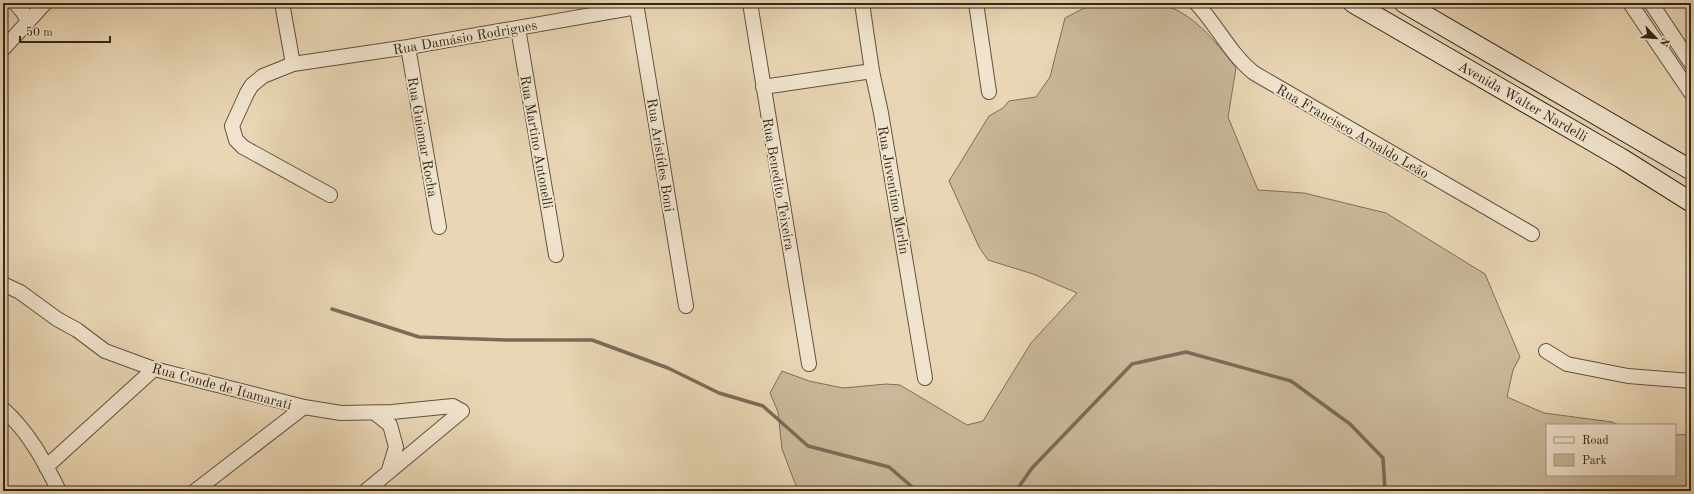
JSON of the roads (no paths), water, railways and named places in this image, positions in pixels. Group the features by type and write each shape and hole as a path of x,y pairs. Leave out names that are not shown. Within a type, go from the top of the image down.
{"street":[{"path":"15,3 23,12 28,21"},
{"path":"3,49 45,3"},
{"path":"282,3 293,64"},
{"name":"Rua Benedito Teixeira","path":"750,3 809,364"},
{"name":"Rua Juventino Merlin","path":"862,3 872,71 881,113 925,378"},
{"path":"976,3 989,92"},
{"name":"Avenida Walter Nardelli","path":"1353,3 1621,158 1691,202"},
{"name":"Avenida Walter Nardelli","path":"1404,3 1687,163"},
{"path":"1630,3 1691,93"},
{"path":"1651,3 1691,63"},
{"name":"Rua Francisco Arnaldo Leão","path":"1197,4 1216,26 1244,65 1254,73 1532,234"},
{"name":"Rua Damásio Rodrigues","path":"330,195 243,147 233,134 233,120 252,85 263,76 293,64 408,47 518,28 636,5"},
{"name":"Rua Aristídes Boni","path":"636,5 686,306"},
{"name":"Rua Martino Antonelli","path":"518,28 556,255"},
{"name":"Rua Guiomar Rocha","path":"408,47 439,227"},
{"path":"763,87 872,71"},
{"name":"Rua Conde de Itamarati","path":"3,284 20,292 57,319 77,330 105,351 154,369 304,407 342,414 375,413 453,406 462,411 388,473"},
{"path":"1546,351 1567,364 1628,376 1691,381"},
{"path":"46,466 154,369"},
{"path":"196,491 304,407"},
{"path":"3,409 20,425 32,441 59,491"},
{"path":"366,491 388,473 396,447 390,425 375,413"}],"waterway":[{"path":"332,309 419,337 507,340 592,340 668,368 719,393 763,406 808,446 889,467 917,491"},
{"path":"1016,491 1032,468 1132,364 1186,352 1291,381 1350,424 1383,458 1385,491"}]}
